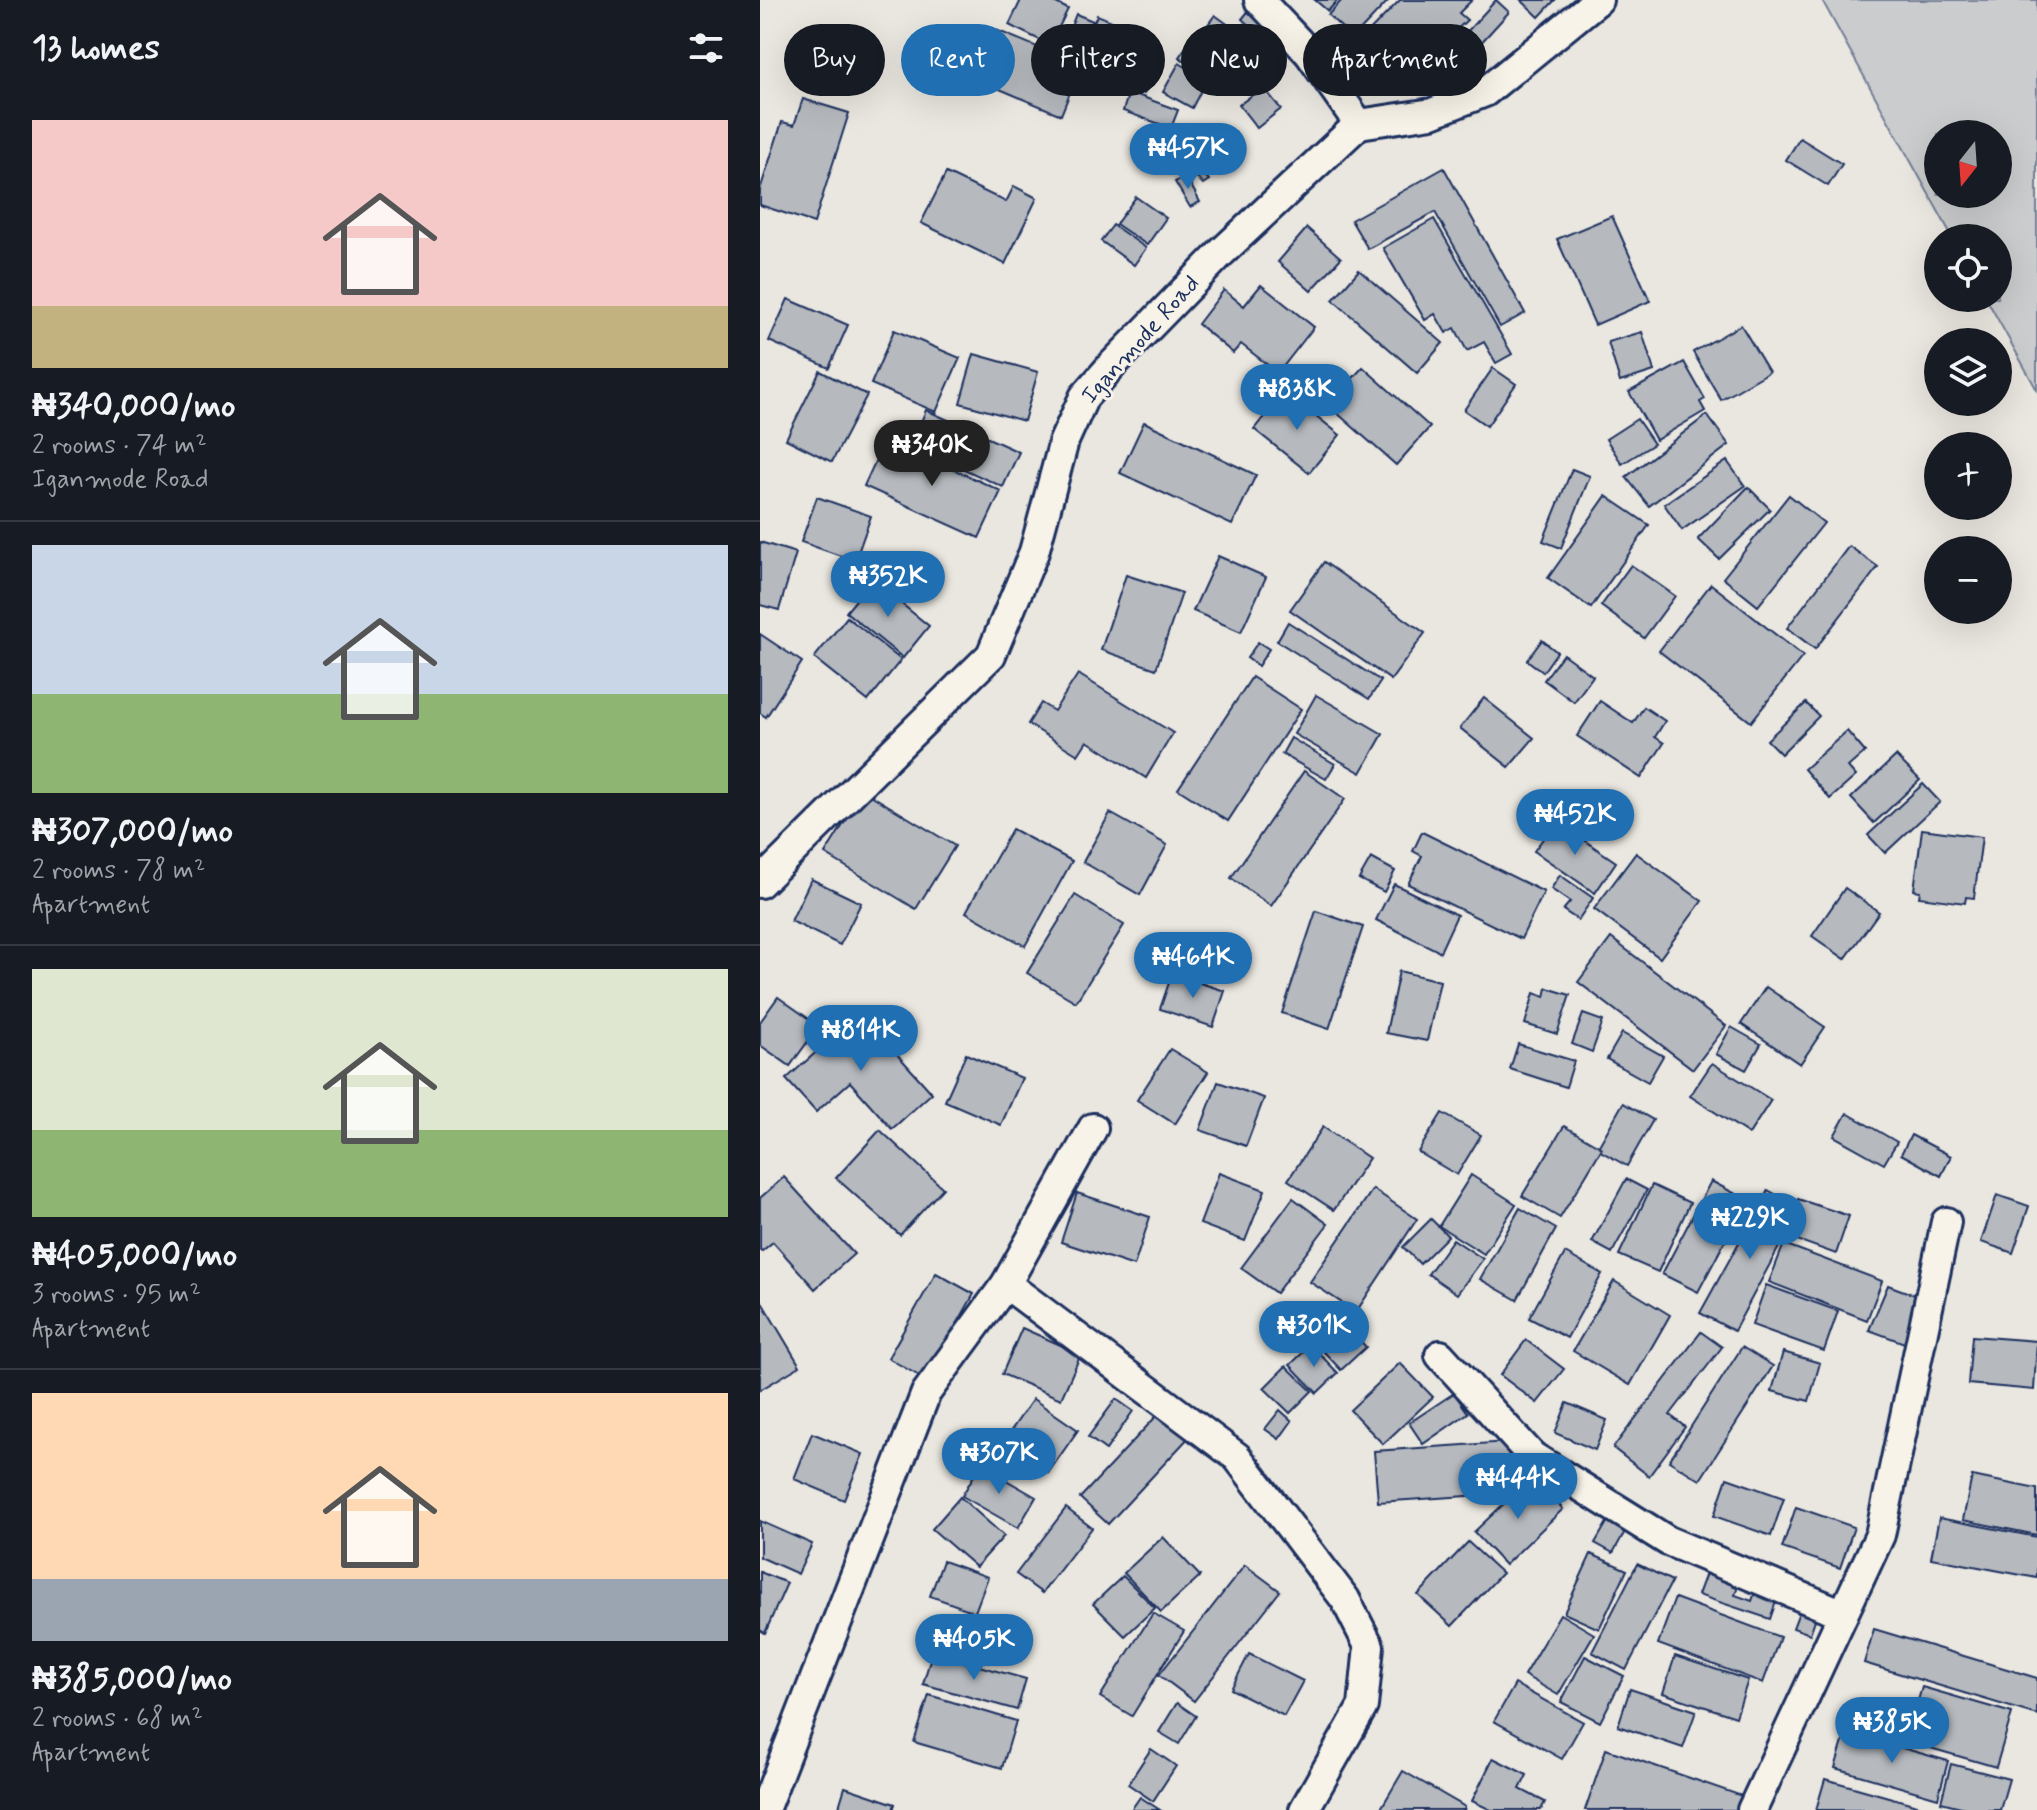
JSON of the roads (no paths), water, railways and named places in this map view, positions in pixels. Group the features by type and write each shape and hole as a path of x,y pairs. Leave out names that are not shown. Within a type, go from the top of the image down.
{"street":[{"path":"1259,0 1309,53 1359,124 1432,113 1485,92 1598,0"},
{"name":"Iganmode Road","path":"760,883 991,655 1034,552 1064,441 1084,397 1222,252 1359,124"},
{"path":"764,1810 926,1393 1006,1284 1093,1128"},
{"path":"1752,1810 1880,1535 1946,1222"},
{"path":"1006,1284 1237,1457 1345,1599 1369,1646 1363,1706 1304,1810"},
{"path":"1440,1355 1532,1456 1668,1541 1843,1614"}]}
